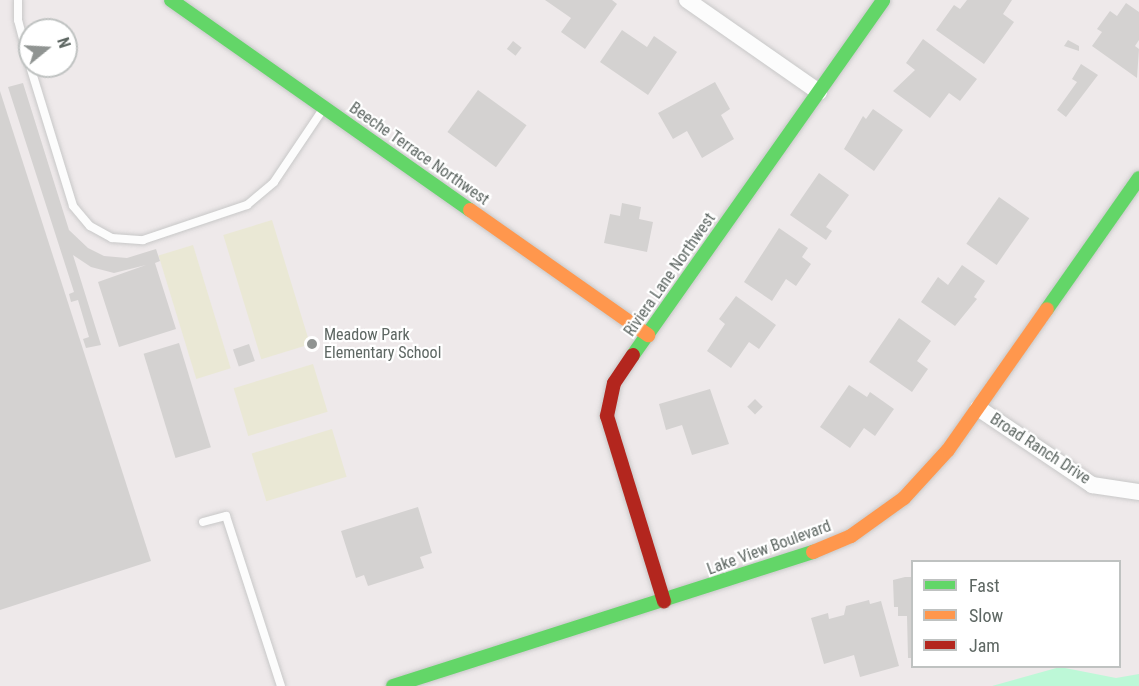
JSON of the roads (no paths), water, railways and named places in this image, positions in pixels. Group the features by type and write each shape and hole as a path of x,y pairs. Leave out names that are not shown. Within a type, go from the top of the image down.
{"street":[{"name":"Beeche Terrace Northwest","path":"171,0 648,335"},
{"path":"687,0 819,92"},
{"name":"Riviera Lane Northwest","path":"664,601 607,416 614,383 883,0"},
{"name":"Lake View Boulevard","path":"393,686 791,562 851,536 896,505 927,475 978,408 1139,178"},
{"name":"Broad Ranch Drive","path":"978,408 1092,484 1139,492"}],"lane":[{"path":"18,0 18,18"},
{"path":"34,78 74,206 90,226 112,238 142,240 246,205 274,182 324,108"},
{"path":"203,522 226,516 280,686"}],"place":[{"name":"Meadow Park Elementary School","path":"312,344"}]}
